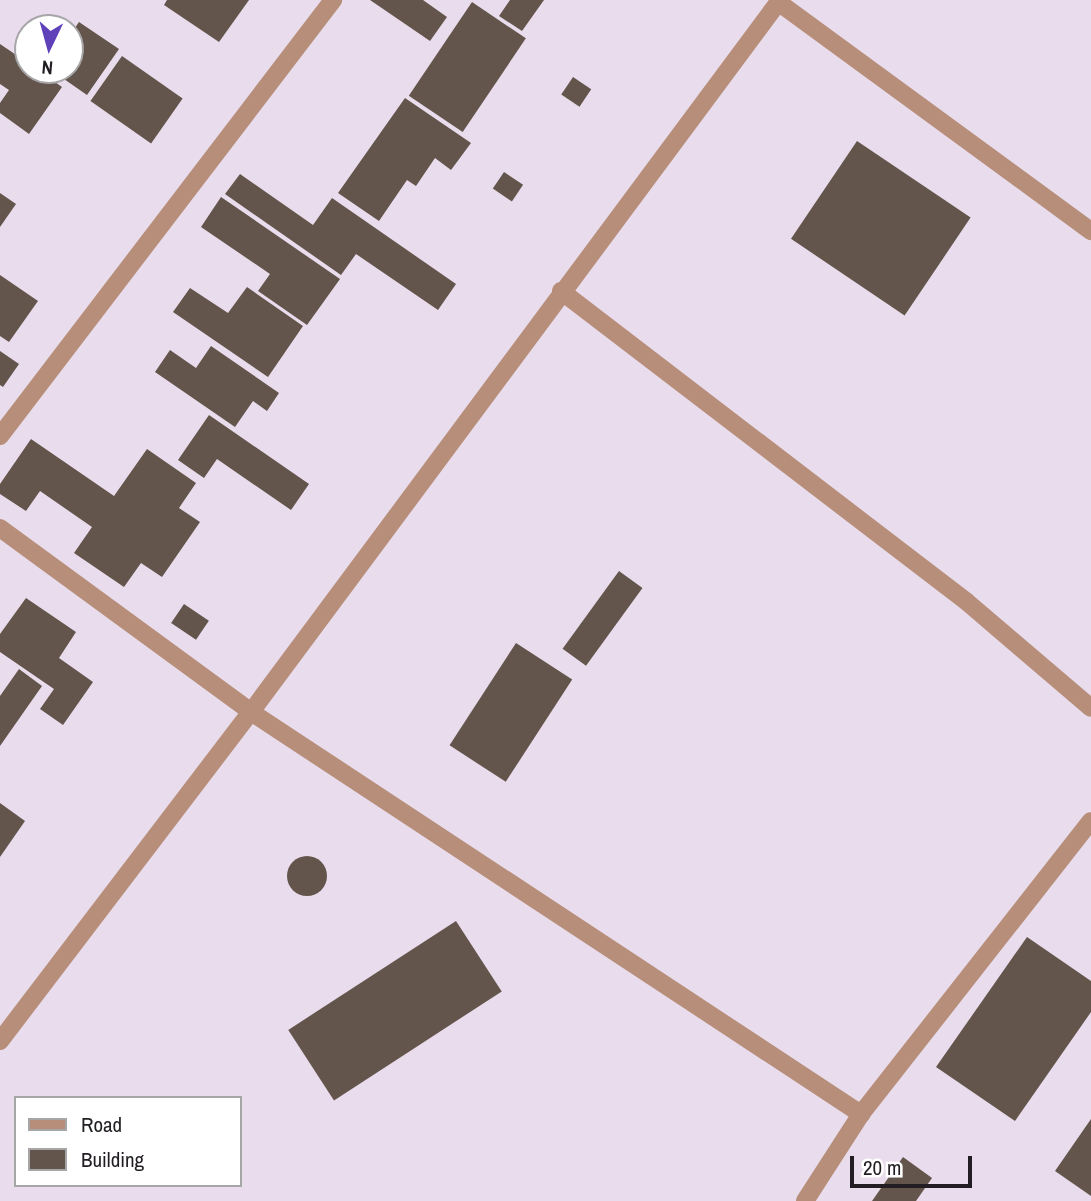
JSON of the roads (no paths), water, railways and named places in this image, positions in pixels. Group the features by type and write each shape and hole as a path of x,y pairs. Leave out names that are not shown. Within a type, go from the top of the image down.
{"street":[{"path":"0,436 333,0"},
{"path":"0,1041 251,712 561,291 779,1 1091,231"},
{"path":"561,291 968,602 1091,708"},
{"path":"0,528 251,712 861,1114"},
{"path":"805,1201 861,1114 1091,821"}]}
